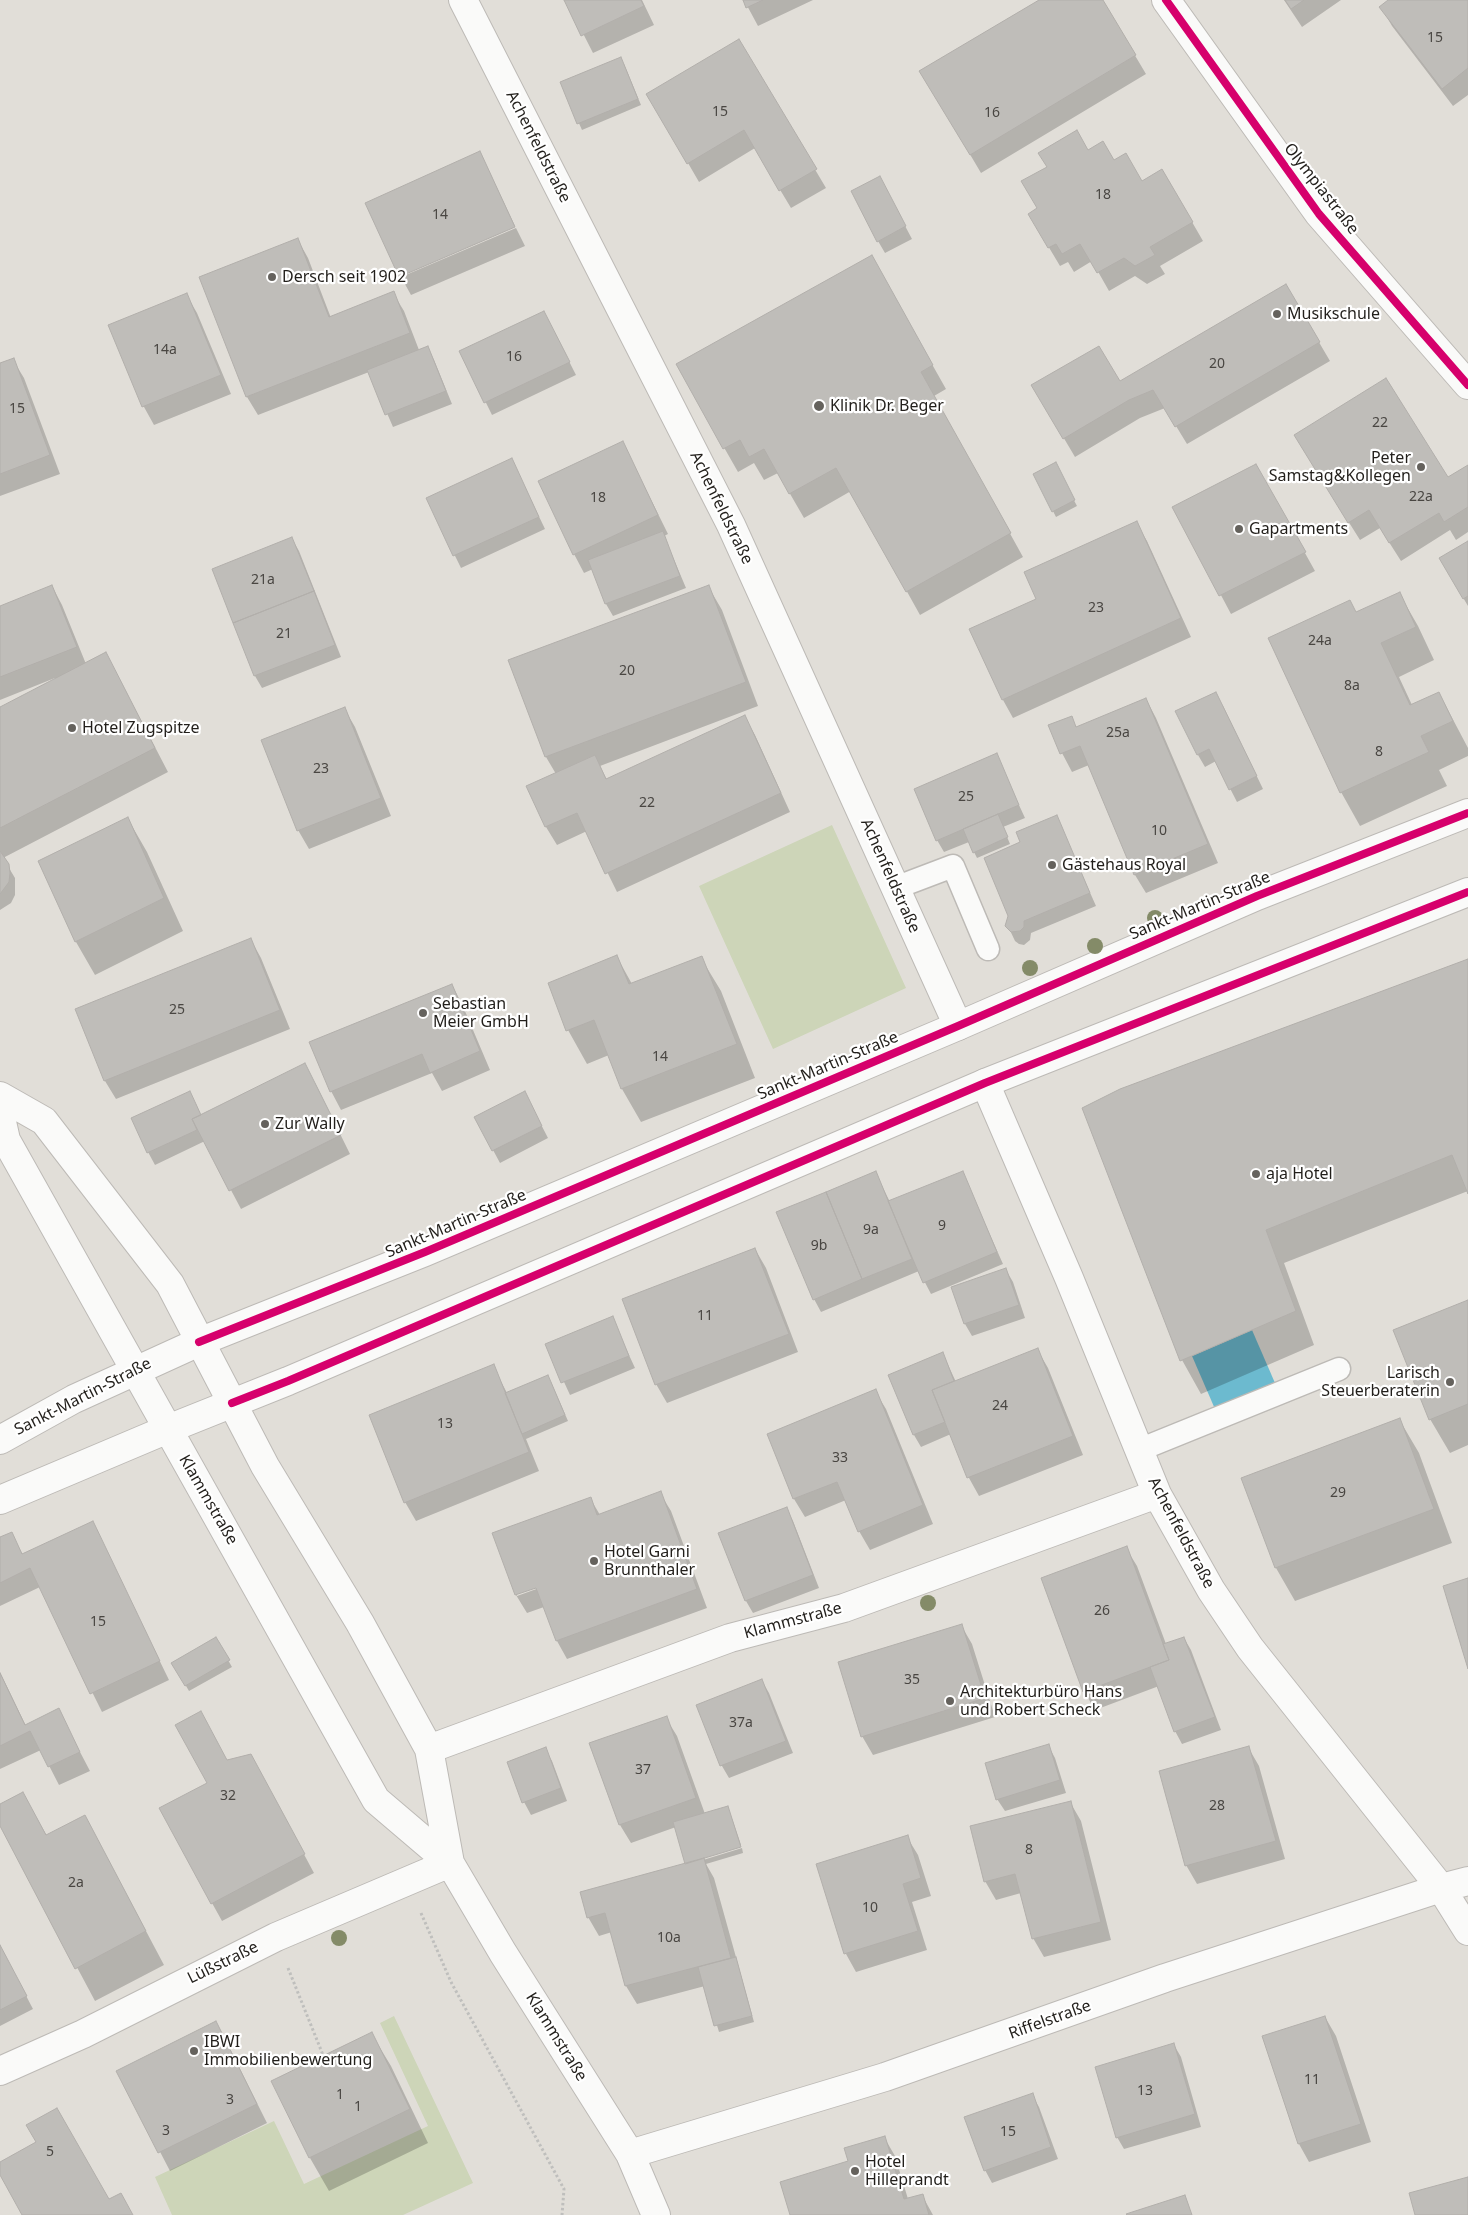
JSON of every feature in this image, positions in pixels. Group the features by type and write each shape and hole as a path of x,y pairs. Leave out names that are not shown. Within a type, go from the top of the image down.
{"street":[{"name":"Achenfeldstraße","path":"463,0 731,525 958,1026"},
{"name":"Olympiastraße","path":"1166,0 1319,214 1468,385"},
{"name":"Sankt-Martin-Straße","path":"0,1440 134,1370 198,1342 425,1252 958,1026 1257,896 1468,813"},
{"path":"0,1500 288,1381 986,1083 1468,892"},
{"name":"Achenfeldstraße","path":"986,1083 1157,1494 1211,1590 1250,1648 1441,1888 1468,1930"},
{"name":"Klammstraße","path":"0,1096 44,1121 170,1284 198,1342 265,1466 360,1623 429,1749 450,1862 503,1953 630,2154 656,2215"},
{"name":"Klammstraße","path":"0,1113 6,1140 376,1800 450,1862"},
{"name":"Klammstraße","path":"429,1749 730,1638 844,1608 1157,1494"},
{"name":"Lüßstraße","path":"0,2071 83,2034 276,1937 450,1862"},
{"name":"Riffelstraße","path":"630,2154 885,2077 1165,1978 1441,1888 1468,1881"}],"lane":[{"path":"895,888 953,866 988,949"},
{"path":"1139,1450 1339,1369"}],"path":[{"path":"406,1880 451,1982 564,2189 562,2215"},
{"path":"276,1937 323,2055"}],"green space":[{"path":"832,825 906,988 773,1049 699,886"},
{"path":"394,2016 473,2183 403,2215 172,2215 155,2177 274,2121 304,2184 428,2126 380,2023"}],"water":[{"path":"1252,1330 1275,1383 1215,1409 1192,1356"}],"building":[{"path":"564,0 641,0 644,6 581,36"},
{"path":"743,0 763,0 746,8"},
{"path":"1039,0 1103,0 1136,55 970,155 919,71"},
{"path":"1285,0 1304,0 1291,9"},
{"path":"1388,0 1468,0 1468,68 1442,89 1379,7"},
{"path":"739,39 817,169 779,191 744,130 687,164 646,94"},
{"path":"621,57 638,99 577,124 560,82"},
{"path":"1077,130 1088,150 1103,141 1114,160 1126,153 1142,181 1162,169 1193,222 1150,247 1155,255 1135,266 1124,258 1097,273 1080,244 1062,254 1056,244 1048,248 1028,214 1037,208 1021,181 1047,167 1038,153"},
{"path":"480,151 515,227 399,277 365,203"},
{"path":"880,176 906,226 877,242 851,191"},
{"path":"298,238 329,317 394,291 410,333 246,397 199,277"},
{"name":"Klinik Dr. Beger","path":"872,255 933,365 921,372 1011,533 906,592 836,468 789,494 764,449 749,457 740,440 723,449 676,364"},
{"path":"1286,284 1320,342 1175,427 1153,390 1129,400 1063,439 1031,385 1099,346 1120,381"},
{"path":"187,293 221,375 142,407 108,325"},
{"path":"544,311 570,362 484,403 459,351"},
{"path":"428,346 446,391 385,415 367,370"},
{"path":"14,358 50,455 0,474 0,363"},
{"path":"1386,378 1448,477 1468,465 1468,507 1444,522 1439,513 1389,543 1369,510 1348,523 1294,435"},
{"path":"623,441 658,515 573,555 538,481"},
{"path":"512,458 539,517 453,556 426,498"},
{"path":"1056,462 1075,500 1052,512 1033,474"},
{"name":"Gapartments","path":"1256,464 1306,552 1219,596 1172,507"},
{"path":"1137,521 1181,618 1002,700 969,629 1036,599 1024,572"},
{"path":"663,531 680,576 605,604 588,560"},
{"path":"292,537 314,591 233,623 212,569"},
{"path":"1468,541 1468,596 1463,599 1439,558"},
{"path":"52,585 77,647 0,677 0,606"},
{"path":"709,585 746,682 545,757 508,660"},
{"path":"314,591 335,645 254,676 233,623"},
{"path":"1400,592 1416,627 1381,643 1410,705 1439,692 1453,721 1421,736 1429,752 1340,793 1268,638 1350,600 1356,612"},
{"name":"Hotel Zugspitze","path":"106,652 155,748 0,828 0,707"},
{"path":"1216,692 1257,776 1229,790 1209,749 1197,755 1175,711"},
{"path":"1146,698 1208,844 1134,875 1080,746 1060,754 1048,725 1072,716 1076,727"},
{"path":"345,707 381,798 297,831 261,740"},
{"path":"745,715 781,793 605,874 577,813 545,827 526,786 595,755 606,779"},
{"path":"997,753 1019,805 936,841 914,789"},
{"path":"998,814 1008,837 973,853 963,829"},
{"path":"1057,815 1090,893 1024,921 1024,927 1020,931 1011,932 1005,926 1008,916 984,858 1020,842 1016,832"},
{"path":"128,817 164,898 75,942 38,861"},
{"path":"0,851 9,864 10,873 9,882 0,894"},
{"path":"251,938 280,1010 104,1081 75,1009"},
{"path":"617,955 629,984 702,956 737,1044 621,1089 594,1020 566,1031 548,983"},
{"name":"aja Hotel","path":"1468,959 1468,1194 1452,1155 1266,1230 1296,1311 1180,1361 1082,1108 1120,1089"},
{"name":"Sebastian Meier GmbH","path":"452,984 480,1051 430,1073 422,1054 330,1092 309,1042"},
{"name":"Zur Wally","path":"305,1063 341,1135 229,1191 192,1119"},
{"path":"190,1091 201,1115 192,1119 197,1130 147,1153 131,1118"},
{"path":"525,1091 542,1126 492,1151 474,1117"},
{"path":"876,1171 912,1259 862,1279 826,1192"},
{"path":"963,1171 997,1252 923,1283 888,1201"},
{"path":"826,1192 862,1279 813,1300 776,1212"},
{"path":"755,1248 789,1334 655,1385 622,1299"},
{"path":"1006,1268 1019,1305 964,1324 951,1287"},
{"path":"1468,1300 1468,1404 1429,1420 1393,1330"},
{"path":"613,1316 629,1356 561,1383 545,1344"},
{"path":"1038,1348 1073,1436 967,1478 932,1390"},
{"path":"943,1352 954,1381 932,1390 945,1422 913,1435 888,1375"},
{"path":"494,1364 529,1452 404,1503 369,1415"},
{"path":"548,1375 565,1415 522,1434 505,1393"},
{"path":"876,1389 923,1505 858,1532 837,1482 793,1499 767,1434"},
{"path":"1400,1418 1434,1509 1275,1568 1241,1478"},
{"name":"Hotel Garni Brunnthaler","path":"661,1491 697,1589 556,1641 536,1588 515,1595 492,1533 591,1497 597,1515"},
{"path":"787,1507 813,1575 745,1601 718,1533"},
{"path":"93,1521 160,1661 90,1694 30,1568 0,1583 0,1537 12,1532 22,1554"},
{"path":"1127,1546 1169,1660 1083,1692 1041,1578"},
{"path":"1468,1578 1468,1669 1443,1586"},
{"path":"962,1624 985,1698 861,1737 838,1662"},
{"path":"216,1637 230,1660 185,1686 171,1663"},
{"path":"1184,1637 1215,1717 1174,1732 1150,1667 1169,1660 1163,1644"},
{"path":"0,1673 25,1725 59,1708 80,1752 48,1767 30,1731 0,1746"},
{"path":"762,1679 786,1741 720,1766 696,1705"},
{"path":"201,1711 227,1760 251,1754 305,1854 211,1904 159,1808 207,1783 175,1725"},
{"path":"667,1716 696,1798 619,1825 589,1743"},
{"path":"1049,1744 1060,1780 996,1800 985,1763"},
{"path":"1249,1746 1276,1841 1185,1866 1159,1771"},
{"path":"546,1747 561,1788 522,1803 507,1762"},
{"path":"23,1792 46,1835 85,1815 146,1931 75,1969 0,1826 0,1804"},
{"path":"1071,1801 1101,1922 1032,1939 1015,1874 984,1882 970,1826"},
{"path":"728,1806 741,1847 685,1864 673,1822"},
{"path":"908,1835 921,1878 903,1884 918,1931 844,1954 816,1864"},
{"path":"704,1858 731,1958 625,1986 605,1913 587,1918 580,1892"},
{"path":"0,1945 27,1996 0,2010"},
{"path":"736,1957 752,2016 714,2026 698,1967"},
{"path":"1325,2016 1361,2124 1298,2144 1262,2036"},
{"path":"216,2021 257,2104 158,2153 116,2071"},
{"path":"372,2032 410,2109 309,2158 271,2081"},
{"path":"1174,2043 1195,2114 1116,2138 1095,2067"},
{"path":"1033,2093 1051,2147 984,2171 964,2117"},
{"path":"57,2108 109,2199 121,2193 133,2215 22,2215 0,2175 0,2162 36,2142 26,2125"},
{"name":"Hotel Hilleprandt","path":"885,2136 904,2199 923,2194 929,2215 790,2215 780,2182 848,2161 844,2148"},
{"path":"1468,2177 1468,2215 1415,2215 1409,2193"},
{"path":"1185,2195 1192,2215 1126,2214"}],"cycle path":[{"path":"1166,0 1319,214 1468,385"},
{"path":"199,1342 425,1252 958,1026 1257,896 1468,813"},
{"path":"232,1403 288,1381 985,1083 1468,892"}],"place":[{"name":"Dersch seit 1902","path":"272,277"},
{"name":"Musikschule","path":"1277,314"},
{"name":"Klinik Dr. Beger","path":"819,406"},
{"name":"Peter Samstag&Kollegen","path":"1421,467"},
{"name":"Gapartments","path":"1239,529"},
{"name":"Hotel Zugspitze","path":"72,728"},
{"name":"Gästehaus Royal","path":"1052,865"},
{"name":"Sebastian Meier GmbH","path":"423,1013"},
{"name":"Zur Wally","path":"265,1124"},
{"name":"aja Hotel","path":"1256,1174"},
{"name":"Larisch Steuerberaterin","path":"1450,1382"},
{"name":"Hotel Garni Brunnthaler","path":"594,1561"},
{"name":"Architekturbüro Hans und Robert Scheck","path":"950,1701"},
{"name":"IBWI Immobilienbewertung","path":"194,2051"},
{"name":"Hotel Hilleprandt","path":"855,2171"}]}
